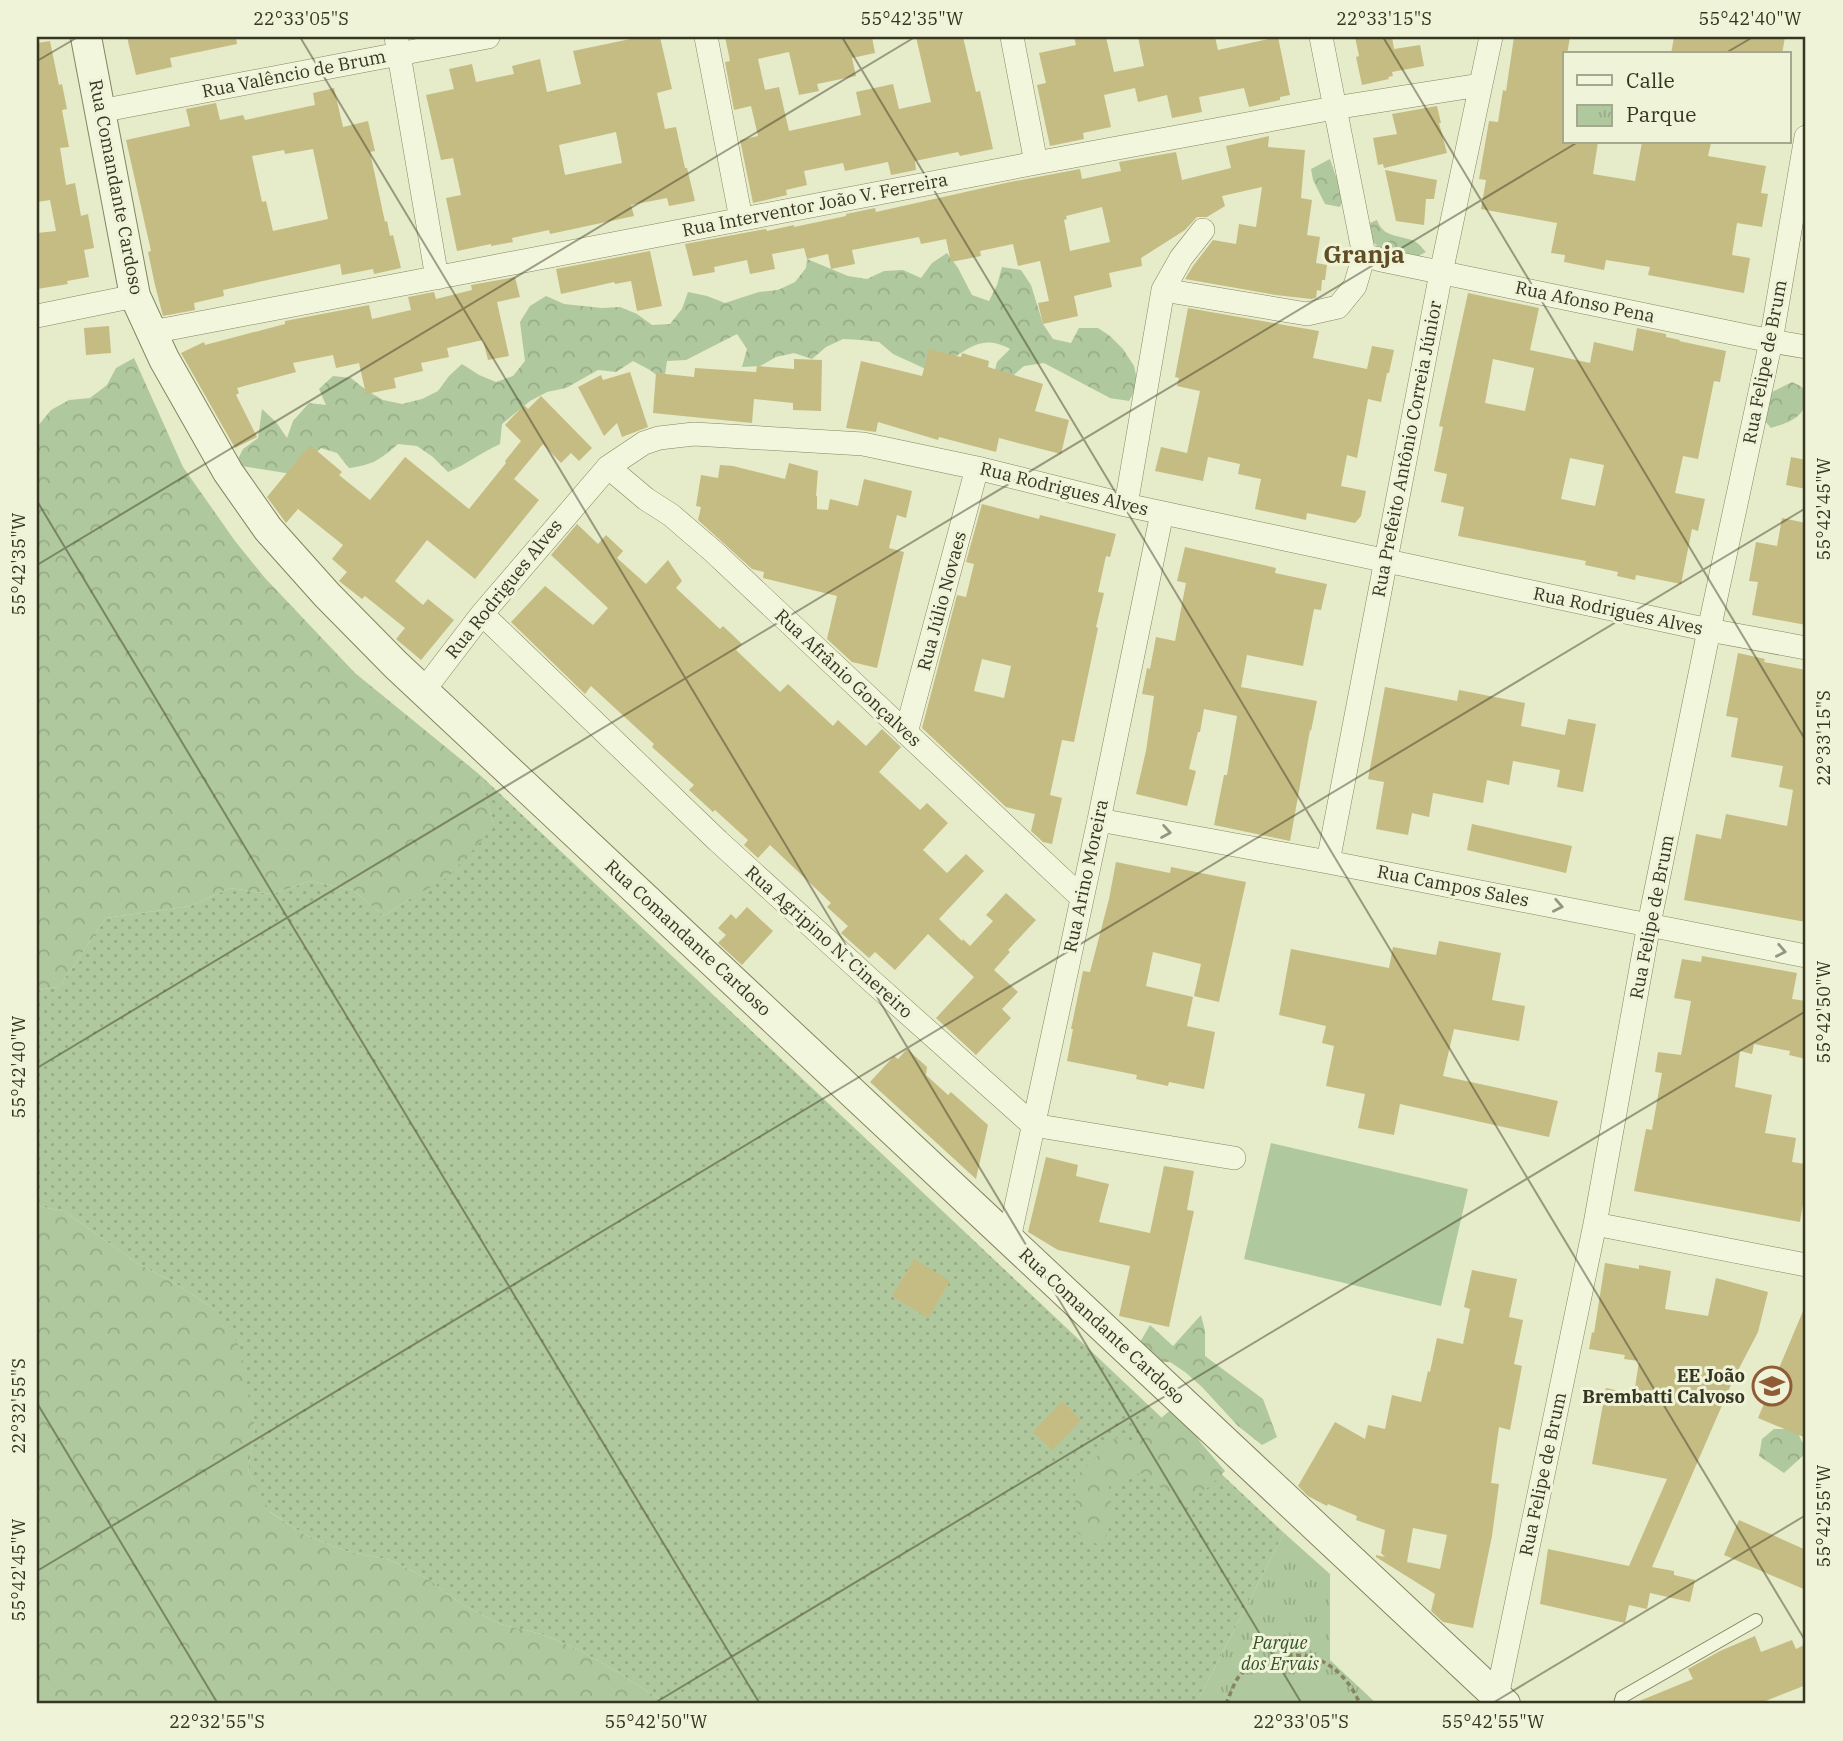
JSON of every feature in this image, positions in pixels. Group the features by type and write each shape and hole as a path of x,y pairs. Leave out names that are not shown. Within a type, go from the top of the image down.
{"street":[{"name":"Rua Comandante Cardoso","path":"86,37 135,296 164,359 228,472 268,529 296,562 356,627 1501,1701"},
{"name":"Rua Valêncio de Brum","path":"100,111 398,45 488,37"},
{"path":"706,37 741,219"},
{"path":"1012,37 1036,163"},
{"path":"1163,290 1307,314 1338,307 1355,286 1364,255 1321,37"},
{"name":"Rua Prefeito Antônio Correia Júnior","path":"1328,862 1441,273 1491,37"},
{"path":"398,45 437,278"},
{"name":"Rua Interventor João V. Ferreira","path":"152,332 1036,163 1334,108 1480,85"},
{"name":"Rua Felipe de Brum","path":"1501,1701 1595,1224 1649,924 1771,341 1806,137"},
{"path":"1126,505 1163,290 1181,258 1203,230"},
{"name":"Rua Afonso Pena","path":"1364,255 1771,341 1806,346"},
{"path":"37,316 135,296"},
{"name":"Rua Rodrigues Alves","path":"424,690 482,614 608,467 644,443 659,438 694,434 863,444 977,468 1162,513 1709,630 1806,648"},
{"name":"Rua Afrânio Gonçalves","path":"608,467 714,552 1082,898"},
{"name":"Rua Júlio Novaes","path":"906,733 977,468"},
{"name":"Rua Arino Moreira","path":"1009,1238 1162,513"},
{"name":"Rua Agripino N. Cinereiro","path":"482,614 718,841 1033,1125"},
{"name":"Rua Campos Sales","path":"1098,820 1328,862 1806,956"},
{"path":"1033,1125 1234,1158"},
{"path":"1595,1224 1806,1265"}],"lane":[{"path":"1620,1704 1622,1697 1756,1620"}],"path":[{"path":"1226,1704 1240,1674 1259,1661 1282,1654 1303,1654 1321,1659 1339,1674 1353,1687 1360,1704"}],"green space":[{"path":"1330,159 1345,194 1340,207 1325,204 1313,180 1311,169"},
{"path":"1377,220 1383,230 1414,241 1426,252 1411,260 1388,256 1372,241 1370,223"},
{"path":"947,253 972,295 989,301 1002,267 1021,270 1031,285 1043,324 1053,339 1071,343 1079,328 1098,328 1110,336 1134,366 1138,385 1129,401 1110,398 1044,363 1024,366 1010,378 992,382 997,362 1010,349 993,343 978,344 928,370 893,354 879,342 843,339 826,347 812,359 794,353 776,357 760,366 742,367 747,349 737,334 686,360 667,361 664,381 633,361 616,372 598,370 566,388 547,392 530,401 502,424 500,444 448,472 417,446 398,444 375,461 349,468 337,453 321,448 292,474 235,465 243,449 258,438 262,409 276,422 287,438 293,421 309,403 326,405 319,389 333,376 351,378 383,400 402,404 438,391 462,364 496,382 513,376 525,361 520,322 530,306 546,296 564,304 620,307 637,314 652,325 670,324 682,309 688,292 725,303 759,292 778,290 795,282 806,268 807,259 848,276 867,279 884,271 903,270 921,278 932,263"},
{"path":"134,358 183,467 235,541 265,578 355,673 480,775 494,827 447,878 384,916 353,890 310,881 272,894 230,888 190,906 106,918 59,987 37,990 37,427 51,410 69,400 90,398 107,385 116,368"},
{"path":"1792,382 1805,391 1803,410 1795,418 1771,428 1759,414 1768,394"},
{"path":"480,775 1284,1533 1196,1704 667,1704 579,1650 542,1634 500,1624 463,1605 428,1579 390,1560 346,1551 305,1535 269,1511 248,1470 255,1427 246,1386 213,1308 137,1263 64,1211 37,1206 37,990 59,987 106,918 190,906 230,888 272,894 310,881 353,890 384,916 411,898 494,827"},
{"path":"1271,1143 1468,1189 1441,1306 1244,1259"},
{"path":"37,1206 64,1211 137,1263 213,1308 238,1344 255,1427 248,1470 270,1512 305,1535 346,1551 390,1560 428,1579 463,1605 500,1624 542,1634 579,1650 667,1704 37,1704"},
{"path":"1201,1315 1205,1331 1205,1356 1263,1399 1277,1437 1262,1445 1238,1426 1185,1372 1170,1362 1155,1362 1139,1344 1150,1325 1173,1346"},
{"path":"1175,1406 1225,1471 1209,1487 1180,1502 1141,1473 1109,1486 1113,1518 1102,1547 1076,1532 1075,1479 1115,1438 1135,1441"},
{"path":"1774,1429 1796,1429 1806,1450 1784,1473 1759,1456 1762,1439"},
{"name":"Parque dos Ervais","path":"1284,1533 1330,1574 1330,1660 1377,1704 1196,1704"},
{"path":"1282,1674 1315,1681 1328,1690 1339,1704 1237,1704 1256,1684"}],"building":[{"path":"127,37 236,37 237,44 170,58 172,67 136,75"},
{"path":"640,37 660,37 672,89 657,93 665,129 676,127 695,201 669,206 667,198 631,205 634,216 550,234 549,230 512,238 513,242 457,251 446,198 461,195 453,158 441,160 426,95 454,89 449,69 472,64 476,82 514,74 512,66 540,59 547,92 581,84 573,51","holes":["616,132 622,163 565,175 559,145"]},
{"path":"725,37 872,37 875,53 852,58 856,76 817,84 819,91 799,95 789,52 758,59 765,90 779,87 789,131 861,115 856,92 893,84 899,109 931,102 916,37 963,37 976,92 980,91 993,149 960,156 958,152 915,161 916,170 891,175 888,162 845,171 843,163 804,171 807,185 786,190 787,195 753,203 740,140 758,136 751,106 734,110 725,62 730,61"},
{"path":"1074,37 1106,37 1114,72 1144,66 1138,37 1215,37 1218,50 1278,37 1290,95 1249,107 1244,88 1199,97 1202,112 1172,118 1167,95 1138,102 1135,88 1104,95 1111,127 1083,133 1084,139 1050,146 1037,85 1046,83 1039,53 1076,45"},
{"path":"1355,37 1392,37 1394,49 1420,45 1424,66 1392,72 1393,76 1388,77 1389,79 1362,85"},
{"path":"1514,37 1570,37 1567,52 1563,52 1563,144 1598,144 1593,174 1635,181 1642,144 1711,144 1708,156 1766,166 1761,193 1768,194 1762,227 1737,223 1732,255 1750,258 1744,293 1648,275 1650,267 1606,260 1604,270 1564,262 1565,255 1551,253 1557,223 1481,209 1486,180 1479,179 1489,121 1498,122 1503,90 1506,91"},
{"path":"1674,37 1785,37 1782,52 1671,52"},
{"path":"50,41 67,109 62,110 69,147 60,148 66,185 75,183 81,216 88,214 94,248 84,250 89,277 37,289 37,233 56,231 50,200 37,202 37,43"},
{"path":"334,88 343,127 368,121 375,151 370,152 385,222 387,221 390,236 393,235 401,268 374,274 373,269 342,275 340,264 223,290 224,296 194,303 195,310 163,316 126,140 190,126 186,109 216,103 220,120 243,115 245,120 315,105 313,93","holes":["313,149 328,219 273,231 266,201 262,202 252,156 284,150 285,154"]},
{"path":"1437,106 1447,153 1384,168 1383,164 1378,165 1373,138 1397,134 1392,114"},
{"path":"1269,136 1268,147 1305,150 1301,198 1312,200 1307,235 1320,237 1316,263 1327,265 1325,280 1322,280 1321,291 1317,290 1316,298 1276,295 1185,279 1213,240 1236,244 1239,224 1256,227 1262,187 1222,196 1225,206 1207,217 1197,217 1185,230 1141,258 1142,266 1109,273 1112,287 1074,296 1078,316 1043,324 1038,303 1049,301 1040,261 1018,266 1013,244 980,251 981,256 951,262 946,239 921,244 919,237 852,250 855,264 831,269 828,254 807,259 804,248 772,254 775,269 750,274 747,260 714,267 715,272 693,276 685,244 766,229 794,227 875,208 876,212 1080,169 1082,179 1121,171 1119,162 1176,152 1182,180 1231,168 1226,146","holes":["1102,207 1110,242 1070,251 1064,220 1067,219 1066,216"]},
{"path":"1385,170 1437,180 1434,199 1426,199 1424,225 1396,221"},
{"path":"650,251 662,306 637,311 631,281 614,282 561,294 556,269"},
{"path":"515,277 520,297 497,302 509,356 488,360 483,340 447,348 449,357 421,363 423,371 394,378 396,388 366,394 359,363 336,368 333,355 293,363 296,372 237,388 239,393 236,395 257,437 235,448 181,353 204,342 205,345 285,324 285,321 369,305 372,319 411,310 408,297 434,292 436,299 472,290 471,285"},
{"path":"1468,293 1539,308 1530,350 1590,363 1594,342 1633,351 1637,328 1726,351 1720,382 1714,381 1698,459 1683,456 1675,493 1705,499 1698,531 1692,529 1681,584 1636,575 1635,580 1617,576 1618,572 1585,565 1586,561 1458,536 1464,507 1441,502 1447,474 1434,471 1443,427 1439,426","holes":["1493,359 1534,368 1525,411 1485,403","1570,458 1604,465 1595,506 1561,499"]},
{"path":"1188,308 1319,331 1313,358 1367,369 1372,346 1394,350 1381,402 1368,399 1357,458 1347,455 1341,486 1366,491 1361,516 1355,523 1307,513 1306,520 1255,509 1261,479 1238,474 1240,464 1208,457 1203,481 1155,471 1161,447 1187,453 1200,391 1177,386 1179,378 1175,377"},
{"path":"109,326 111,353 86,355 84,328"},
{"path":"929,349 961,357 962,353 989,361 988,367 1043,384 1035,411 1069,420 1061,454 999,438 996,452 939,437 938,440 878,422 876,432 846,428 861,361 922,376"},
{"path":"794,359 822,360 821,411 793,410 793,403 754,399 752,423 653,413 656,373 694,377 695,368 756,372 757,366 794,369"},
{"path":"630,372 648,427 622,437 617,423 604,436 578,387 601,375 603,380"},
{"path":"541,396 592,448 579,461 571,453 561,463 543,444 514,479 539,500 475,579 427,540 395,581 423,605 428,599 454,620 421,660 396,639 405,628 365,596 362,599 339,581 347,572 332,559 343,545 298,509 286,523 267,497 310,445 342,472 339,475 370,500 405,457 469,509 521,441 505,425 524,405 528,409"},
{"path":"1791,457 1806,460 1806,489 1786,485"},
{"path":"789,463 818,471 817,509 828,510 830,499 858,506 864,479 912,491 906,518 897,515 889,548 904,552 877,668 852,662 827,639 837,596 763,578 764,572 752,569 698,520 701,507 696,506 701,475 718,478 720,465 785,479"},
{"path":"982,504 1039,519 1040,515 1116,534 1110,557 1106,556 1098,592 1104,593 1074,742 1062,740 1050,795 1062,798 1052,844 1043,842 1031,831 1035,814 1006,807 922,728 957,595 966,597 974,564 966,562","holes":["982,659 1011,666 1004,698 974,691"]},
{"path":"1782,518 1806,523 1806,625 1752,615 1758,582 1749,581 1756,542 1777,546"},
{"path":"577,524 598,544 606,535 623,551 617,558 646,584 668,560 682,581 676,588 720,629 723,626 742,644 736,650 780,692 788,684 833,726 838,720 866,746 882,729 901,747 879,772 920,810 927,803 948,823 923,850 947,873 966,854 984,871 939,919 962,941 963,939 970,946 993,921 986,915 1006,893 1036,920 1008,950 1010,952 994,970 1018,992 1002,1009 1011,1018 976,1055 936,1018 974,977 928,934 895,970 875,952 869,958 841,933 848,926 827,907 831,903 770,845 758,858 744,845 748,840 689,790 694,785 652,747 654,744 591,686 585,694 511,622 545,586 593,625 608,608 551,555"},
{"path":"1185,547 1276,568 1275,573 1327,584 1321,610 1314,609 1303,666 1247,655 1241,687 1317,701 1290,841 1214,825 1224,775 1227,775 1237,716 1204,709 1189,769 1196,771 1187,806 1136,794 1154,696 1142,694 1147,668 1150,669 1156,637 1175,641 1186,583 1177,581"},
{"path":"1738,653 1765,659 1764,662 1806,670 1806,922 1684,900 1696,834 1721,839 1726,814 1787,826 1793,790 1779,787 1783,766 1731,757 1738,718 1726,716"},
{"path":"1385,687 1457,701 1459,690 1525,703 1521,726 1565,735 1568,719 1596,724 1583,792 1557,787 1560,770 1513,761 1509,785 1487,780 1483,803 1433,793 1429,817 1412,813 1408,835 1376,829 1384,782 1368,779"},
{"path":"1472,824 1572,846 1566,873 1467,850"},
{"path":"1116,862 1170,873 1171,867 1246,882 1219,1002 1194,996 1201,964 1153,952 1146,986 1193,997 1187,1026 1215,1032 1204,1089 1169,1082 1168,1086 1136,1079 1137,1075 1067,1061 1083,971 1090,972"},
{"path":"747,907 773,931 742,965 718,943 726,935 718,928 731,914 736,919"},
{"path":"1439,941 1501,953 1492,1000 1525,1006 1519,1041 1454,1029 1443,1076 1558,1101 1549,1137 1400,1104 1394,1135 1358,1128 1365,1094 1326,1086 1334,1046 1322,1043 1326,1026 1279,1015 1291,949 1389,968 1393,947 1436,955"},
{"path":"1702,956 1797,973 1792,999 1806,1001 1806,1059 1789,1055 1790,1051 1754,1044 1752,1054 1740,1051 1735,1087 1772,1095 1765,1133 1796,1138 1792,1162 1806,1164 1806,1186 1800,1222 1634,1191 1646,1129 1652,1130 1662,1073 1655,1072 1658,1052 1681,1055 1691,1001 1674,998 1682,959 1701,962"},
{"path":"907,1049 927,1067 926,1075 948,1095 951,1092 988,1125 976,1179 870,1082 894,1056 898,1059"},
{"path":"1046,1157 1078,1165 1076,1176 1109,1184 1099,1222 1150,1233 1164,1166 1194,1171 1187,1210 1194,1211 1169,1327 1119,1316 1130,1266 1058,1250 1028,1232"},
{"path":"914,1259 950,1281 928,1318 892,1296"},
{"path":"1605,1263 1639,1269 1639,1265 1671,1271 1665,1309 1708,1316 1716,1278 1768,1292 1758,1332 1733,1380 1652,1567 1674,1571 1674,1575 1695,1580 1690,1602 1650,1593 1647,1609 1629,1605 1625,1623 1540,1604 1548,1549 1629,1566 1667,1479 1592,1464 1606,1388 1634,1394 1639,1361 1624,1359 1625,1355 1589,1349"},
{"path":"1472,1270 1517,1279 1509,1317 1523,1320 1514,1364 1522,1366 1510,1430 1499,1427 1491,1483 1499,1484 1492,1536 1473,1628 1443,1622 1431,1611 1435,1594 1376,1557 1385,1557 1381,1553 1385,1530 1356,1520 1357,1516 1328,1504 1327,1506 1308,1496 1298,1486 1335,1422 1365,1439 1368,1425 1385,1429 1392,1395 1421,1402 1437,1338 1463,1344 1470,1309 1464,1307","holes":["1413,1528 1447,1535 1440,1569 1407,1562"]},
{"path":"1806,1304 1806,1438 1758,1418"},
{"path":"1062,1401 1081,1420 1052,1450 1033,1432"},
{"path":"1739,1520 1806,1550 1806,1590 1724,1555"},
{"path":"1755,1636 1761,1652 1792,1640 1796,1649 1806,1644 1806,1685 1758,1704 1632,1704 1693,1679 1688,1669"}],"place":[{"name":"EE João Brembatti Calvoso","path":"1772,1386"}],"district":[{"name":"Granja","path":"1364,255"}]}
